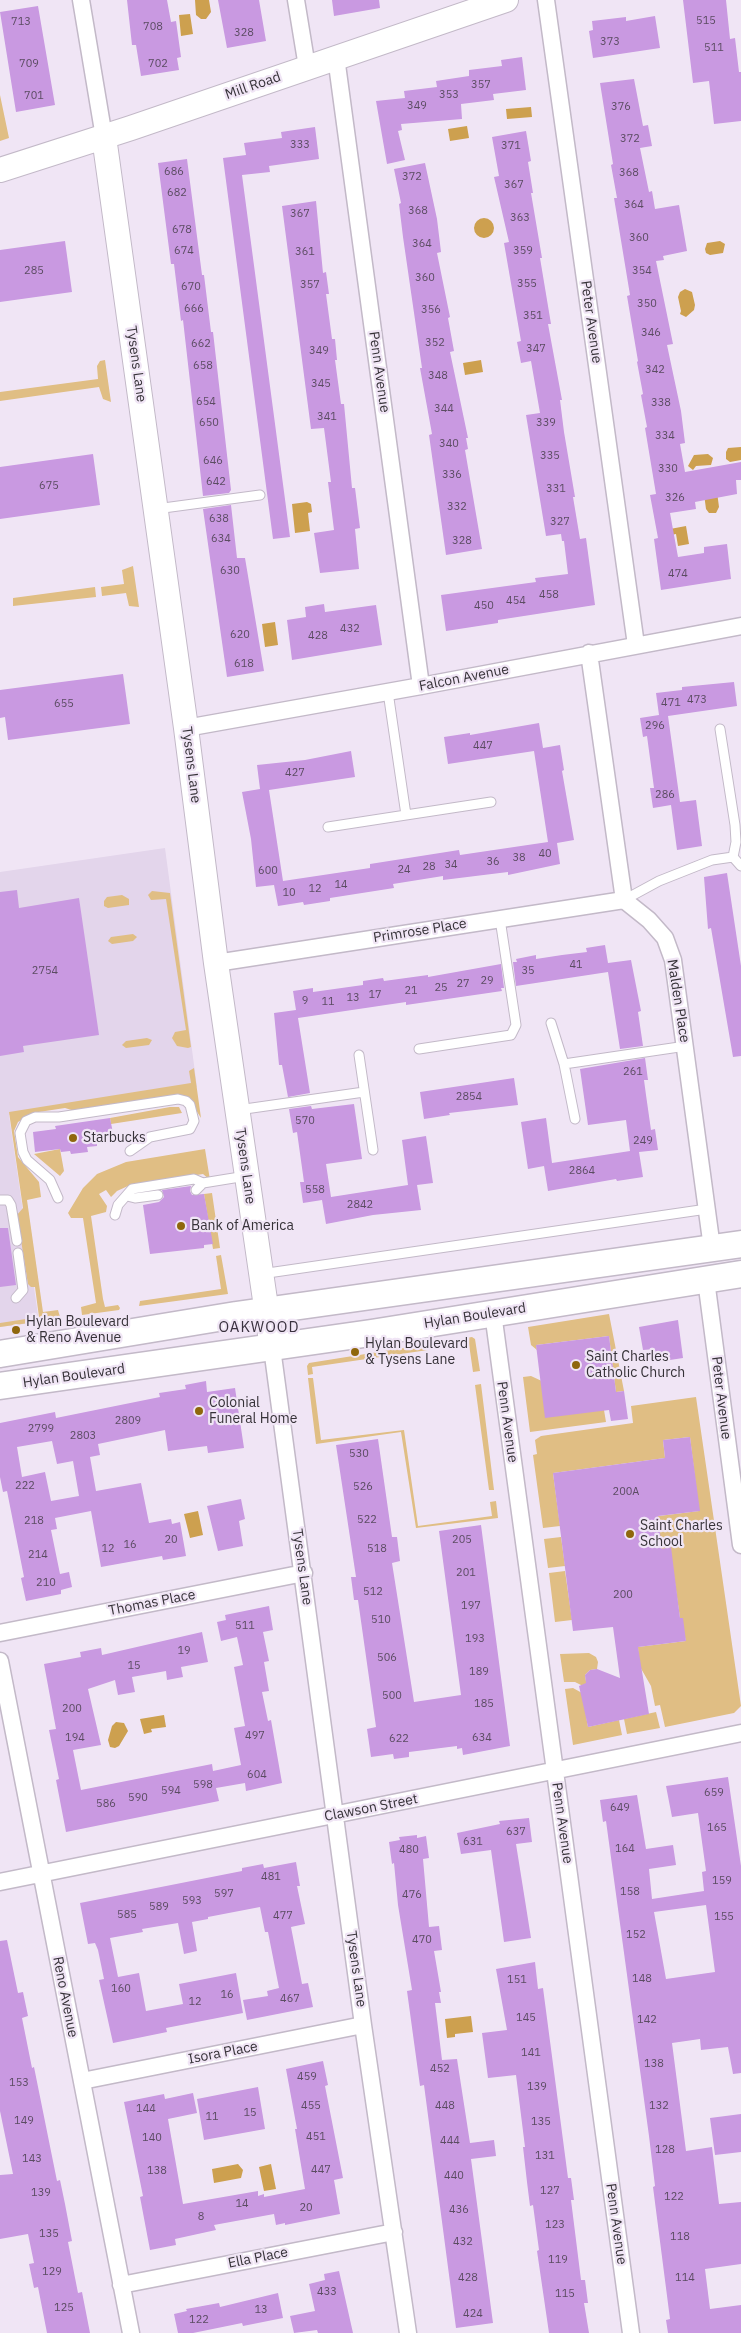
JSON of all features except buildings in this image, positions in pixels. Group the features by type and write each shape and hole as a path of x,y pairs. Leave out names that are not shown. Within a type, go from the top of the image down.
{"main road":[{"path":"0,1354 266,1311 741,1244"},
{"name":"Hylan Boulevard","path":"0,1386 272,1348 741,1274"}],"street":[{"name":"Tysens Lane","path":"81,0 104,137 186,728 216,963 304,1573 335,1815 408,2333"},
{"path":"296,0 307,67"},
{"name":"Mill Road","path":"0,170 104,137 506,0"},
{"name":"Peter Avenue","path":"546,0 636,645"},
{"name":"Penn Avenue","path":"336,57 421,686"},
{"name":"Falcon Avenue","path":"186,728 741,626"},
{"path":"589,653 624,900"},
{"name":"Primrose Place","path":"216,963 624,900"},
{"name":"Malden Place","path":"624,900 649,920 666,938 673,960 712,1248"},
{"name":"Peter Avenue","path":"706,1280 741,1546"},
{"name":"Penn Avenue","path":"493,1313 631,2333"},
{"name":"Thomas Place","path":"0,1633 304,1573"},
{"name":"Reno Avenue","path":"0,1661 131,2333"},
{"name":"Clawson Street","path":"0,1882 741,1733"},
{"name":"Isora Place","path":"82,2081 364,2025"},
{"name":"Ella Place","path":"121,2285 394,2232"}],"lane":[{"path":"156,509 260,495"},
{"path":"388,692 406,815"},
{"path":"720,729 735,825 736,842 734,857 741,866"},
{"path":"328,827 492,802"},
{"path":"624,900 659,880 712,860 734,857"},
{"path":"418,1049 511,1035 516,1024 500,919"},
{"path":"551,1023 564,1064 575,1119"},
{"path":"564,1064 686,1046"},
{"path":"359,1055 373,1150"},
{"path":"237,1110 364,1092"},
{"path":"58,1198 50,1180 27,1160 22,1152 20,1133 26,1121 36,1117 59,1117 178,1099 186,1101 192,1110 194,1126 186,1130 150,1136 130,1151"},
{"path":"115,1215 116,1209 132,1189 194,1179 200,1186 246,1176"},
{"path":"127,1196 135,1198 158,1195"},
{"path":"0,1200 8,1200 11,1205 17,1241"},
{"path":"261,1274 707,1209"},
{"path":"16,1298 23,1290 18,1253"}],"shaded area":[{"path":"195,0 209,0 211,12 206,19 201,19 196,15"},
{"path":"190,14 193,34 181,36 179,15"},
{"path":"0,95 9,138 0,141"},
{"path":"531,107 532,117 507,119 506,109"},
{"path":"467,126 469,138 450,141 448,129"},
{"path":"484,218 491,221 494,228 491,235 484,238 477,235 474,228 477,221"},
{"path":"720,241 725,244 723,253 710,255 706,253 707,243"},
{"path":"685,289 692,292 695,305 694,310 686,317 680,314 678,297 680,292"},
{"path":"105,360 111,402 103,399 99,387 0,401 0,392 98,379 97,366 100,361"},
{"path":"481,360 483,372 465,375 463,363"},
{"path":"741,447 741,460 730,462 726,459 728,448"},
{"path":"708,454 713,458 711,465 696,466 693,470 688,466 694,455"},
{"path":"717,492 719,507 716,513 709,513 706,509 704,494"},
{"path":"307,502 311,504 312,512 308,513 310,531 295,533 292,504"},
{"path":"686,526 689,544 678,546 676,534 671,535 670,529"},
{"path":"133,566 139,607 129,606 126,593 102,596 101,587 124,584 122,570"},
{"path":"95,587 96,597 13,606 13,598"},
{"path":"275,622 278,645 265,647 262,624"},
{"path":"165,848 197,1087 9,1115 39,1322 0,1327 0,872"},
{"path":"152,891 170,893 191,1047 188,1048 177,1046 172,1038 175,1032 186,1030 166,899 151,900 148,895"},
{"path":"122,895 129,899 129,905 108,908 104,906 104,901 107,897"},
{"path":"133,934 137,937 133,941 112,944 108,941 111,937"},
{"path":"147,1038 152,1040 149,1045 126,1048 122,1045 126,1041"},
{"path":"194,1068 201,1118 190,1101 78,1112 65,1108 32,1113 18,1122 14,1131 18,1157 39,1182 41,1197 27,1200 43,1312 58,1310 60,1317 58,1319 0,1327 0,1323 39,1317 35,1287 31,1287 28,1284 17,1215 23,1208 9,1112 191,1083 189,1071"},
{"path":"179,1107 182,1113 111,1124 110,1118"},
{"path":"60,1149 64,1171 60,1176 34,1154"},
{"path":"205,1149 210,1180 203,1174 128,1186 117,1191 111,1197 106,1190 99,1194 107,1206 106,1212 91,1216 103,1299 105,1307 118,1305 120,1308 119,1310 82,1315 81,1307 96,1303 83,1218 71,1218 68,1213 83,1188 97,1174 126,1162"},
{"path":"212,1193 220,1248 213,1249 204,1194"},
{"path":"221,1255 228,1294 139,1306 140,1301 221,1289 216,1256"},
{"path":"609,1314 624,1391 616,1392 609,1336 536,1345 537,1350 531,1345 528,1327"},
{"path":"472,1337 475,1339 480,1371 473,1372 469,1344 312,1367 313,1374 308,1375 307,1366 309,1363"},
{"path":"531,1376 604,1410 606,1422 530,1432 523,1377"},
{"path":"308,1378 313,1378 321,1440 404,1430 418,1526 492,1516 490,1502 496,1501 498,1518 416,1528 401,1432 316,1444"},
{"path":"481,1384 494,1490 489,1490 475,1385"},
{"path":"696,1397 741,1706 734,1713 665,1727 660,1705 655,1706 651,1686 639,1665 638,1647 686,1641 680,1618 670,1548 662,1549 619,1521 699,1511 690,1437 663,1440 665,1458 553,1473 560,1526 543,1528 533,1455 537,1454 535,1440 541,1436 633,1423 631,1406"},
{"path":"198,1511 203,1535 190,1538 184,1514"},
{"path":"561,1537 565,1566 548,1568 544,1539"},
{"path":"565,1571 572,1620 555,1622 549,1573"},
{"path":"589,1653 596,1657 598,1662 597,1669 590,1670 585,1675 587,1688 575,1682 564,1682 560,1654"},
{"path":"573,1688 582,1693 588,1727 619,1720 622,1735 573,1745 565,1689"},
{"path":"656,1712 660,1728 627,1734 624,1719"},
{"path":"164,1715 166,1727 151,1729 152,1732 144,1734 140,1719"},
{"path":"116,1722 124,1723 128,1731 119,1746 115,1748 110,1747 108,1740 112,1726"},
{"path":"471,2016 473,2032 455,2034 455,2037 447,2038 445,2019"},
{"path":"238,2164 243,2170 241,2178 214,2183 212,2169"},
{"path":"271,2164 276,2189 264,2191 259,2167"}],"place":[{"name":"Starbucks","path":"73,1138"},
{"name":"Bank of America","path":"181,1226"},
{"name":"Hylan Boulevard & Reno Avenue","path":"16,1330"},
{"name":"Hylan Boulevard & Tysens Lane","path":"355,1352"},
{"name":"Saint Charles Catholic Church","path":"576,1365"},
{"name":"Colonial Funeral Home","path":"199,1411"},
{"name":"Saint Charles School","path":"630,1534"}],"district":[{"name":"OAKWOOD","path":"259,1328"}]}
